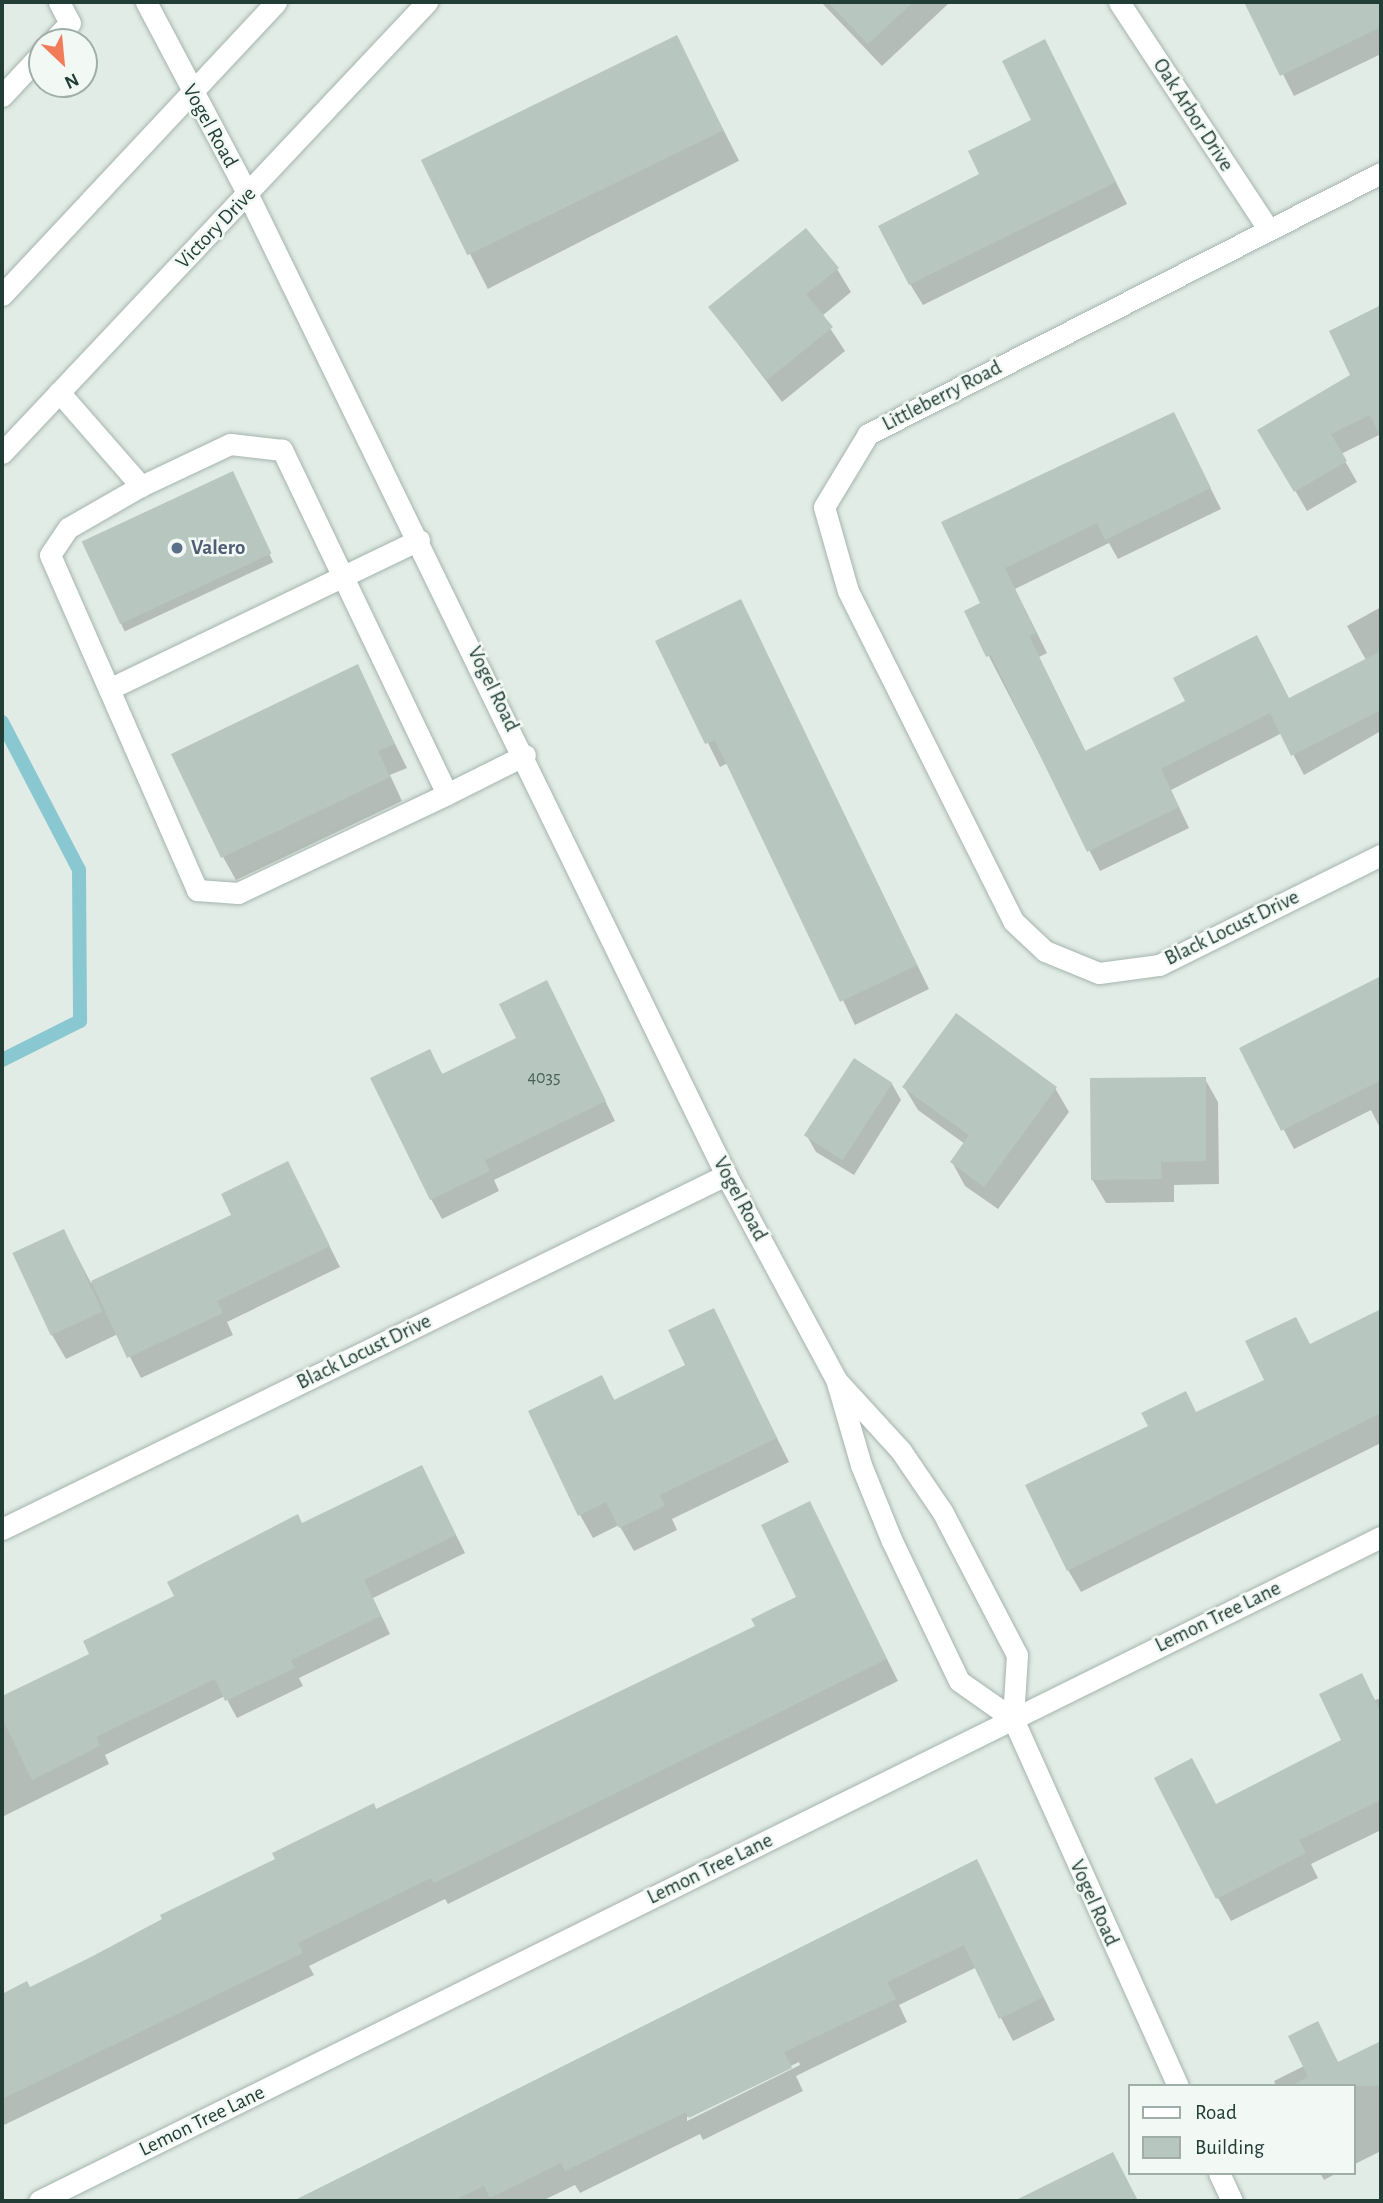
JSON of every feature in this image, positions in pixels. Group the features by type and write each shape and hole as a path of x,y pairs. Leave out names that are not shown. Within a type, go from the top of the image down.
{"street":[{"path":"59,2 70,23 65,28"},
{"name":"Vogel Road","path":"146,2 191,94 248,195 419,540 726,1175 835,1379 861,1465 891,1539 959,1681 1013,1719"},
{"path":"2,295 276,2"},
{"name":"Victory Drive","path":"2,453 427,2"},
{"name":"Oak Arbor Drive","path":"1119,2 1267,228"},
{"path":"2,96 28,68"},
{"name":"Littleberry Road","path":"1077,964 1045,951 1013,921 848,591 824,507 867,435 1267,228 1381,173"},
{"path":"59,392 141,486"},
{"path":"447,794 282,450 230,444 141,486 68,528 50,555 197,890 238,893 447,794 525,755"},
{"path":"109,689 419,540"},
{"name":"Black Locust Drive","path":"1077,964 1099,973 1159,965 1381,855"},
{"name":"Black Locust Drive","path":"2,1529 726,1175"},
{"name":"Vogel Road","path":"835,1379 901,1451 942,1511 1017,1655 1013,1719 1177,2084"},
{"name":"Lemon Tree Lane","path":"39,2201 1381,1537"},
{"path":"1220,2175 1232,2201"}],"building":[{"path":"828,2 913,2 868,44"},
{"path":"1244,2 1381,2 1381,27 1280,76"},
{"path":"677,35 723,130 467,255 421,160"},
{"path":"1045,39 1116,182 909,285 878,226 979,174 968,151 1031,120 1002,61"},
{"path":"806,228 839,268 806,294 833,327 767,380 708,307"},
{"path":"1381,305 1381,439 1370,415 1331,434 1347,461 1294,492 1257,430 1350,375 1329,331"},
{"path":"1174,412 1211,488 1105,540 1097,523 1005,568 1036,633 1029,636 1085,751 1185,701 1173,678 1257,635 1289,698 1381,651 1381,710 1291,756 1270,713 1161,769 1179,807 1087,852 991,655 986,657 964,611 980,603 941,522"},
{"name":"Valero","path":"233,471 271,553 120,624 82,542"},
{"path":"741,599 917,965 840,1002 715,740 705,744 655,641"},
{"path":"358,664 395,744 378,751 390,777 221,858 171,754"},
{"path":"1381,976 1381,1080 1281,1131 1239,1048"},
{"path":"547,980 606,1101 485,1160 490,1171 430,1200 370,1078 430,1049 442,1074 516,1038 499,1004"},
{"path":"956,1013 1057,1087 984,1187 950,1162 969,1135 902,1087"},
{"path":"854,1058 893,1083 842,1160 804,1135"},
{"path":"1206,1077 1206,1161 1161,1162 1162,1179 1091,1180 1090,1078"},
{"path":"288,1161 330,1246 217,1301 223,1313 127,1358 91,1281 231,1215 221,1194"},
{"path":"64,1229 102,1311 51,1336 12,1253"},
{"path":"714,1308 777,1438 660,1495 665,1506 619,1528 606,1502 578,1516 528,1411 602,1375 614,1400 685,1365 668,1330"},
{"path":"1381,1309 1381,1413 1067,1571 1025,1485 1148,1426 1141,1413 1186,1391 1196,1412 1264,1380 1245,1341 1296,1317 1310,1344"},
{"path":"422,1465 456,1535 364,1580 381,1616 291,1660 295,1668 225,1701 215,1679 96,1737 100,1746 32,1780 2,1718 2,1696 89,1654 83,1641 174,1596 167,1582 298,1514 302,1523"},
{"path":"810,1501 887,1659 434,1883 431,1878 298,1943 303,1953 2,2099 2,1994 27,1981 30,1987 91,1957 162,1919 160,1915 275,1859 272,1853 374,1803 376,1809 755,1626 751,1619 796,1597 761,1525"},
{"path":"1362,1673 1381,1713 1381,1800 1299,1840 1306,1853 1216,1899 1154,1778 1192,1758 1216,1804 1341,1740 1319,1694"},
{"path":"977,1859 1043,1997 999,2019 964,1945 887,1982 896,1999 784,2052 792,2068 689,2118 686,2112 565,2171 561,2163 490,2198 484,2186 453,2201 293,2201"},
{"path":"1318,2021 1338,2062 1381,2041 1381,2086 1294,2084 1308,2077 1288,2036"},
{"path":"1113,2152 1138,2201 1014,2201"}],"waterway":[{"path":"2,722 79,870 80,1021 2,1060"}],"place":[{"name":"Valero","path":"177,548"}]}
